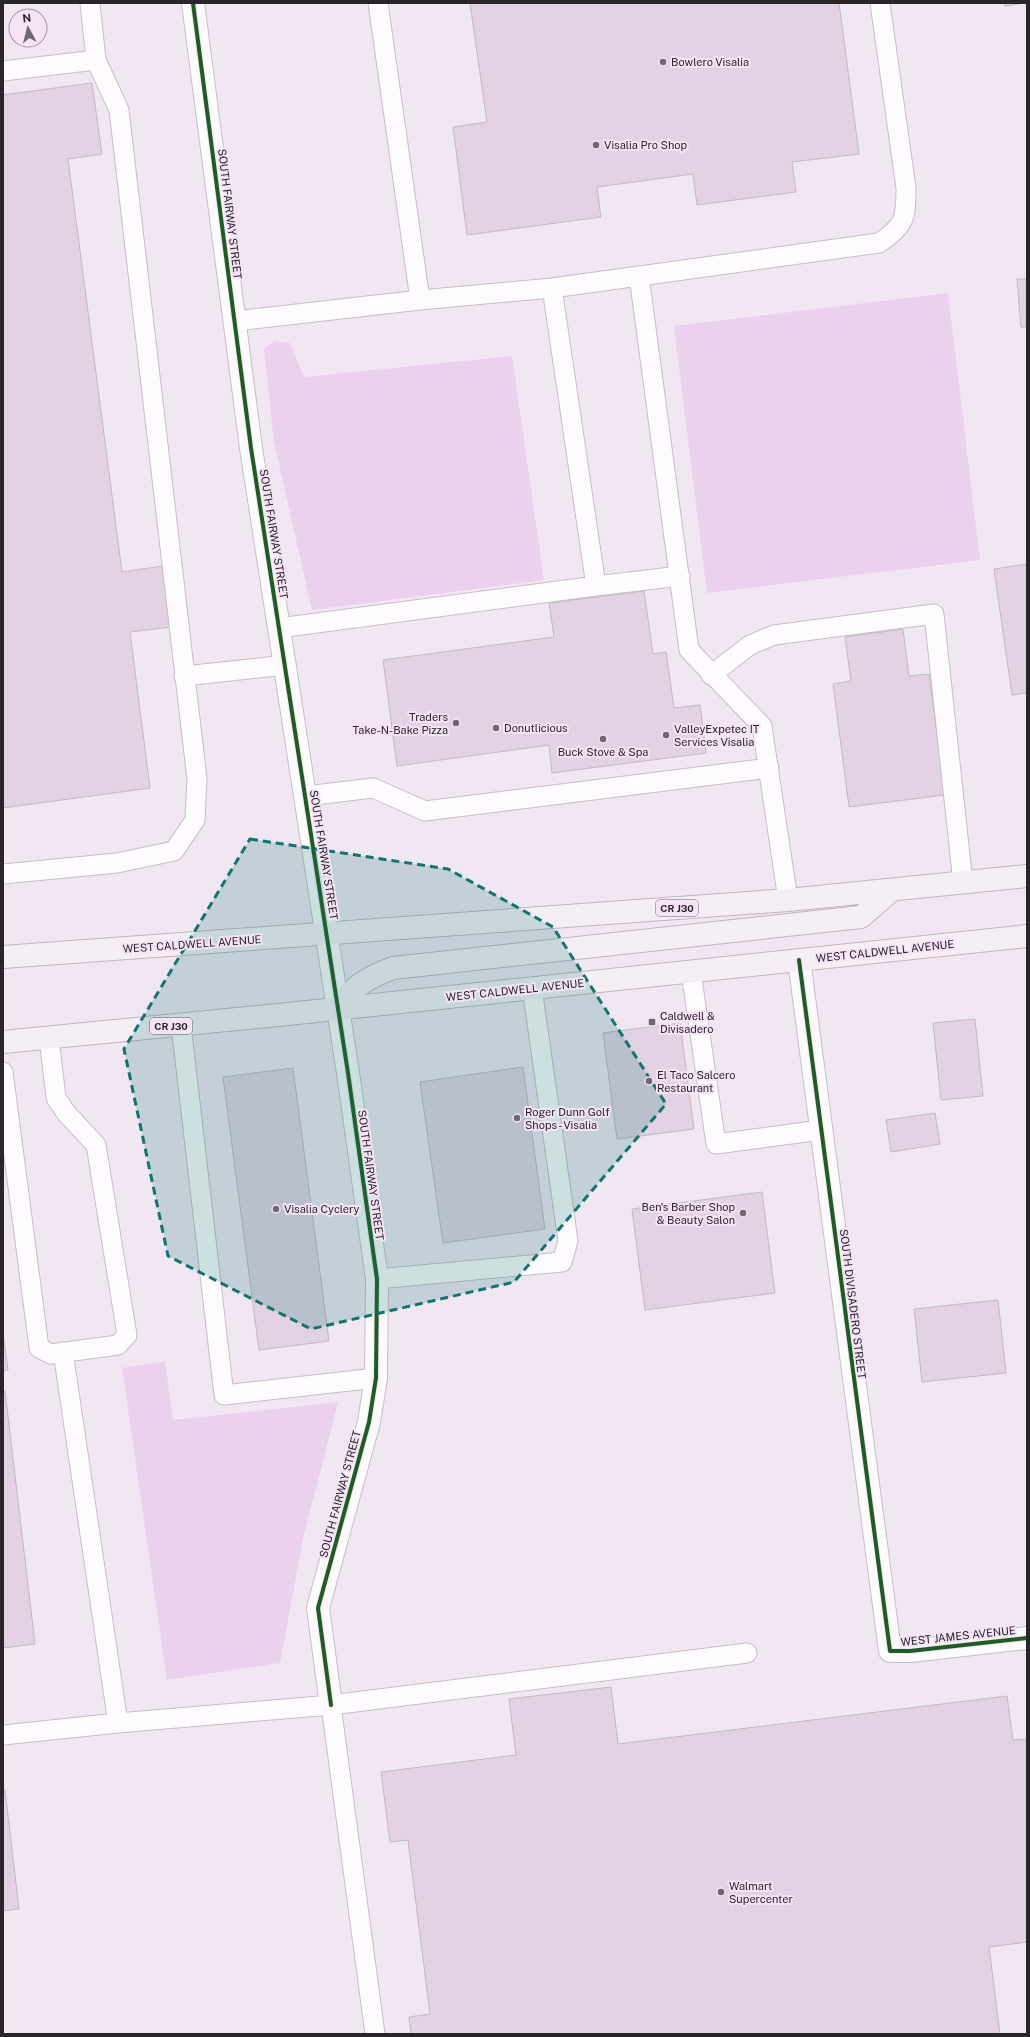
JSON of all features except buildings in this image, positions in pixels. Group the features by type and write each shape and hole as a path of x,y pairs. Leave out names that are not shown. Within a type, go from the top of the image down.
{"main road":[{"name":"WEST CALDWELL AVENUE","path":"3,957 788,900 1027,876"},
{"path":"338,1008 348,993 361,983 375,975 393,968 861,917 892,890"},
{"name":"WEST CALDWELL AVENUE","path":"3,1042 691,972 1027,936"}],"street":[{"name":"SOUTH FAIRWAY STREET","path":"193,3 251,448 327,934 376,1279 376,1378 369,1422 318,1608 331,1705"},
{"name":"SOUTH DIVISADERO STREET","path":"799,960 890,1651"},
{"name":"WEST JAMES AVENUE","path":"890,1651 910,1651 1027,1638"}],"lane":[{"path":"3,874 117,863 174,851 195,820 197,779 119,110 96,60 90,3"},
{"path":"378,3 420,300"},
{"path":"234,321 420,300 552,288 879,244 896,232 906,212 906,188 880,3"},
{"path":"3,71 96,60"},
{"path":"638,276 689,650 711,675 762,726 788,900"},
{"path":"552,288 596,586"},
{"path":"279,628 680,576"},
{"path":"711,675 750,645 774,635 934,614 963,883"},
{"path":"184,676 286,665"},
{"path":"306,796 373,788 425,811 769,768"},
{"path":"691,972 716,1144 821,1130"},
{"path":"376,1279 562,1262 568,1241 532,988"},
{"path":"181,1024 224,1395 376,1378"},
{"path":"3,1072 39,1348 51,1354 118,1345 127,1335 96,1145 67,1114 56,1098 49,1038"},
{"path":"63,1352 118,1723"},
{"path":"3,1736 118,1723 331,1705 747,1653"},
{"path":"331,1705 375,2034"}],"highlighted area":[{"path":"250,839 448,869 553,927 666,1104 514,1282 311,1329 168,1256 124,1049"}],"shaded area":[{"path":"948,293 980,560 707,593 674,326"},
{"path":"275,341 290,343 304,377 512,356 544,580 312,610 274,442 264,349"},
{"path":"165,1361 173,1420 338,1402 303,1539 280,1663 167,1680 122,1368"}],"cycle path":[{"path":"193,3 251,448 348,1073 377,1279 376,1378 369,1422 318,1608 331,1705"},
{"path":"799,960 890,1651 910,1651 1027,1638"}],"place":[{"name":"Bowlero Visalia","path":"663,62"},
{"name":"Visalia Pro Shop","path":"596,145"},
{"name":"Traders Take-N-Bake Pizza","path":"456,723"},
{"name":"Donutlicious","path":"496,728"},
{"name":"ValleyExpetec IT Services Visalia","path":"666,735"},
{"name":"Buck Stove & Spa","path":"603,739"},
{"name":"Caldwell & Divisadero","path":"652,1022"},
{"name":"El Taco Salcero Restaurant","path":"649,1081"},
{"name":"Roger Dunn Golf Shops - Visalia","path":"517,1118"},
{"name":"Visalia Cyclery","path":"276,1209"},
{"name":"Ben's Barber Shop & Beauty Salon","path":"743,1213"},
{"name":"Walmart Supercenter","path":"721,1892"}]}
